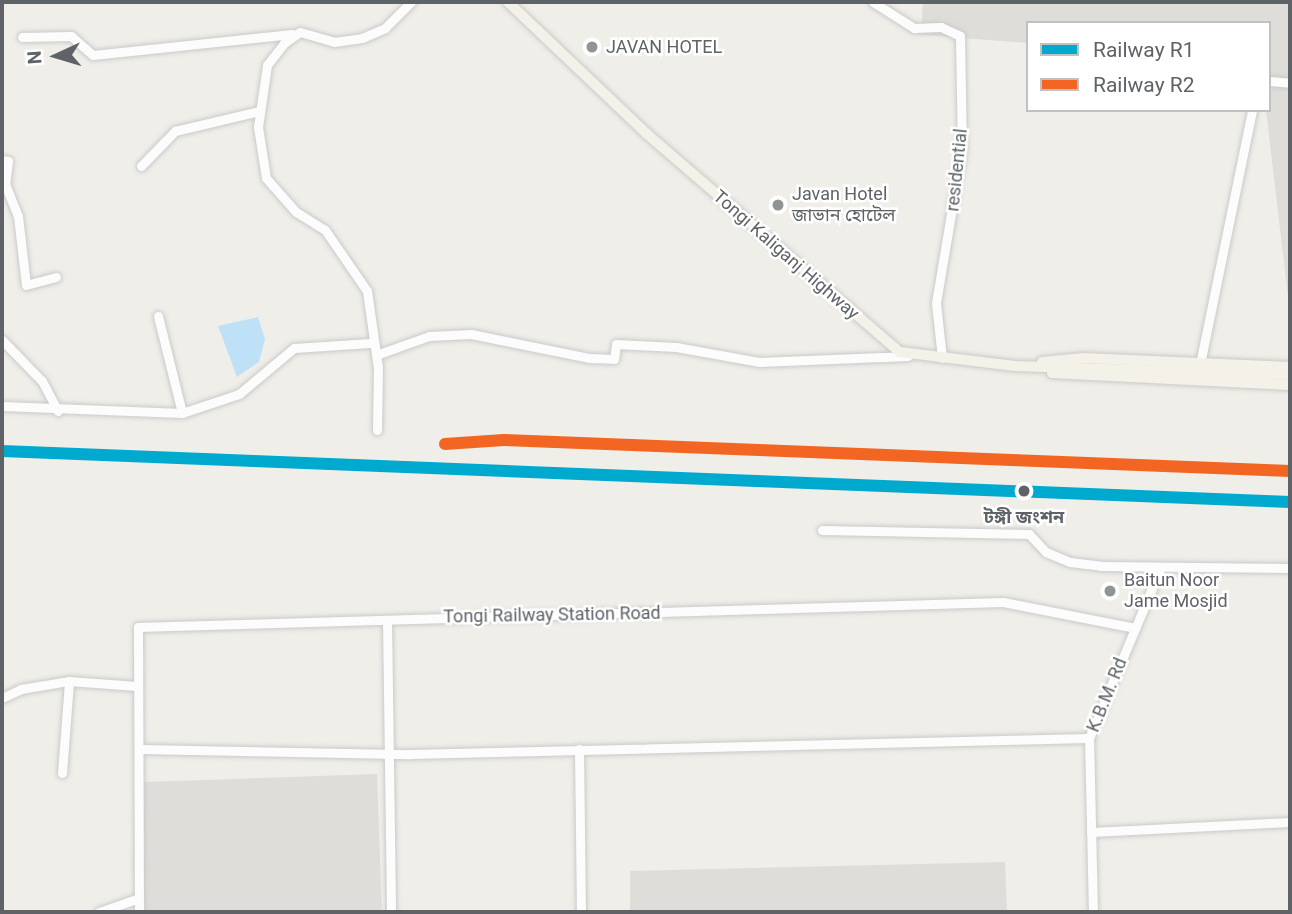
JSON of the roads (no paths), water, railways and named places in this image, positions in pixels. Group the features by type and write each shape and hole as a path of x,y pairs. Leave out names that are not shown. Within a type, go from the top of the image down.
{"main road":[{"name":"Tongi Kaliganj Highway","path":"508,2 647,134 892,348 910,356 1015,366 1290,376"},
{"path":"1015,366 1084,358 1290,367"},
{"path":"1015,366 1091,379 1290,386"}],"street":[{"path":"22,37 71,36 93,55 130,47 157,47 160,52 223,45 300,32 334,42 354,40 385,28 411,2"},
{"name":"residential","path":"873,2 914,28 941,27 960,36 962,149 936,303 942,358"},
{"path":"300,32 267,65 259,111 257,145 266,178 296,212 325,230 358,271 367,290 370,343 376,355 377,430"},
{"path":"1271,81 1290,83"},
{"path":"141,166 175,131 259,111"},
{"path":"1200,364 1252,112"},
{"path":"2,160 8,161 5,184 18,216 26,285 56,277"},
{"path":"158,316 182,414"},
{"path":"376,355 429,336 471,334 614,359 616,344 676,346 759,362 910,356"},
{"path":"2,340 42,381 58,411"},
{"path":"2,406 58,411 182,414 239,394 293,348 370,343"},
{"path":"822,530 1029,534 1046,552 1070,562 1160,569 1290,568"},
{"name":"K.B.M. Rd","path":"1093,912 1089,738 1160,569"},
{"name":"Tongi Railway Station Road","path":"137,687 136,631 387,620 1003,603 1135,628"},
{"path":"387,620 391,912"},
{"path":"62,773 69,681"},
{"path":"2,698 21,689 69,681 137,687 140,749 139,912"},
{"path":"140,749 389,754 1089,738"},
{"path":"579,749 581,912"},
{"path":"1091,832 1290,822"},
{"path":"99,912 139,898"}],"water":[{"path":"258,317 265,339 259,362 237,377 218,326"}],"rail line":[{"name":"R2","path":"445,444 504,440 1290,471"},
{"name":"R1","path":"2,451 1290,502"}],"place":[{"name":"JAVAN HOTEL","path":"592,47"},
{"name":"Javan Hotel জাভান হোটেল","path":"778,205"},
{"name":"টঙ্গী জংশন","path":"1024,491"},
{"name":"Baitun Noor Jame Mosjid","path":"1110,591"}]}
